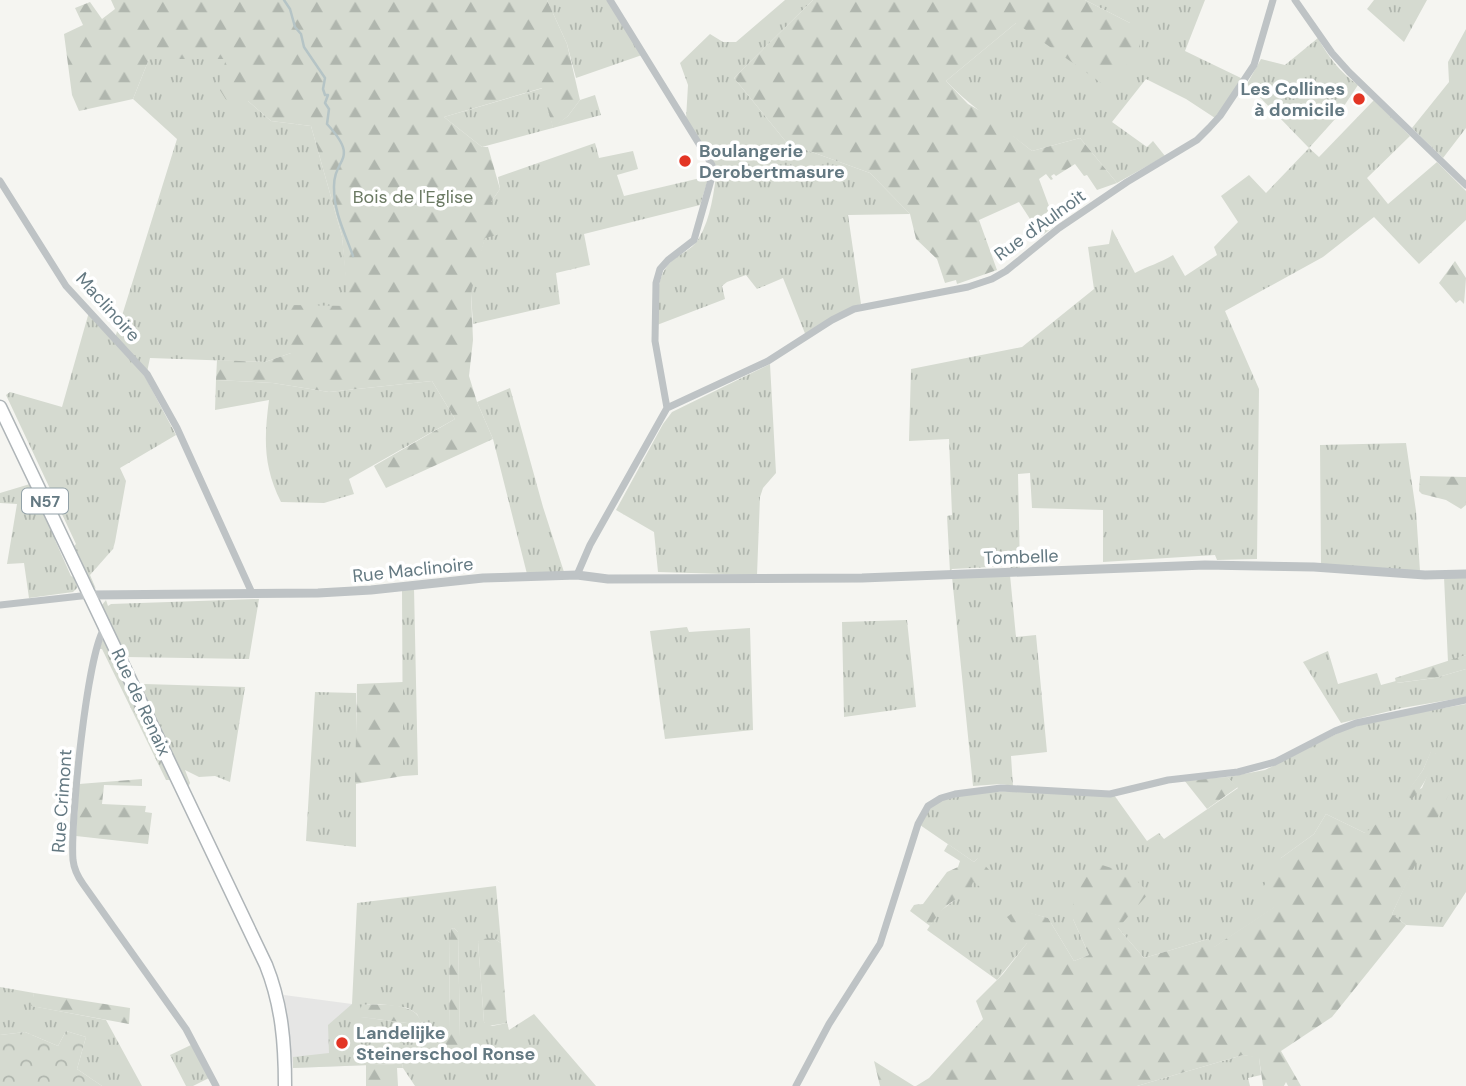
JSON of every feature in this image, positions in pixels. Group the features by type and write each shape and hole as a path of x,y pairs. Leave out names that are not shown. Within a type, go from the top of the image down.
{"main road":[{"name":"Rue de Renaix","path":"0,407 262,955 278,1000 284,1036 285,1086"}],"street":[{"path":"577,575 590,545 667,408 656,341 656,283 660,269 694,240 713,171 646,55 610,0"},
{"name":"Rue d'Aulnoit","path":"667,408 784,353 832,320 854,309 968,287 1006,271 1052,233 1127,182 1196,140 1209,128 1232,100 1254,65 1273,0"},
{"path":"1295,0 1332,53 1349,72 1466,185"},
{"name":"Maclinoire","path":"0,181 66,286 147,374 190,456 252,593"},
{"name":"Tombelle","path":"577,575 608,579 821,579 1205,565 1327,568 1425,575 1466,574"},
{"name":"Rue Maclinoire","path":"90,595 352,592 456,580 577,575"},
{"path":"0,605 90,595"},
{"name":"Rue Crimont","path":"106,627 100,635 92,673 78,768 72,836 73,862 83,884 186,1029 216,1086"},
{"path":"796,1086 829,1024 880,944 909,849 928,806 947,796 988,789 1042,789 1110,794 1176,779 1238,772 1275,762 1356,723 1466,700"}],"shaded area":[{"name":"Landelijke Steinerschool Ronse","path":"284,995 352,1004 390,1029 396,1064 293,1068"}],"green space":[{"name":"Bois de l'Eglise","path":"111,0 547,0 567,44 580,100 568,116 553,128 542,88 444,117 482,147 488,147 500,189 491,202 504,225 497,235 485,238 471,293 473,340 469,376 493,439 386,488 374,466 455,419 432,381 329,392 273,383 216,380 217,360 265,362 291,353 291,305 348,306 342,236 311,126 271,121 248,101 230,106 218,87 226,59 149,59 133,99 79,111 72,95 64,34 83,25 75,8 90,2 102,19 115,9"},
{"path":"547,0 608,0 642,55 576,78 567,44"},
{"path":"785,0 813,0 734,78 787,143 870,173 910,214 848,215 861,304 806,336 783,278 757,289 746,275 722,286 725,299 657,325 658,289 663,273 674,259 694,245 699,238 711,204 717,169 686,119 688,85 680,63 710,34 723,42 736,42"},
{"path":"813,0 1085,0 1130,23 1141,38 1138,52 1107,87 1016,23 946,81 968,104 986,114 1032,151 1080,138 1117,183 1097,190 1075,164 1056,176 1051,176 1051,180 1046,174 1039,179 1056,225 1041,236 1019,202 979,220 997,270 957,284 956,280 945,283 937,259 916,239 910,214 870,173 787,143 734,78"},
{"path":"1085,0 1205,0 1185,51 1243,79 1215,118 1186,99 1146,79 1112,122 1147,147 1153,141 1165,156 1117,183 1080,138 1032,151 977,109 946,81 1016,23 1130,23"},
{"path":"1374,0 1427,0 1404,42 1367,9"},
{"path":"1466,29 1466,128 1443,158 1412,128 1449,82 1448,62"},
{"path":"1318,38 1335,64 1358,85 1336,118 1309,148 1247,84 1261,59 1285,65"},
{"path":"149,59 226,59 248,101 271,121 311,126 342,236 349,306 291,353 265,362 150,358 147,372 115,338 177,139 133,99"},
{"path":"543,88 553,127 568,116 580,100 595,95 601,115 482,147 444,117"},
{"path":"1374,100 1410,136 1367,178 1388,204 1437,162 1466,191 1466,220 1419,264 1374,217 1323,257 1225,311 1259,389 1257,559 1217,560 1215,555 1103,562 1103,510 1032,508 1030,473 1018,474 1020,570 1011,570 1010,566 952,569 950,572 947,516 952,515 949,439 909,441 911,369 1022,347 1094,289 1088,247 1109,244 1112,229 1135,273 1173,255 1185,276 1217,255 1214,247 1238,222 1221,196 1249,175 1266,193 1309,148 1319,157"},
{"path":"595,143 599,158 633,151 638,169 617,175 624,196 709,176 700,205 584,234 590,265 556,273 560,304 473,324 473,279 485,237 491,202 500,189 498,177"},
{"path":"1455,261 1466,278 1464,304 1460,300 1456,303 1439,283"},
{"path":"89,312 143,373 176,435 120,468 126,481 115,542 113,549 90,575 96,589 73,547 76,544 6,395 10,392 62,407"},
{"path":"770,364 776,473 763,488 760,497 757,575 658,572 654,532 616,510 672,412"},
{"path":"216,380 273,383 329,392 432,381 455,419 349,479 354,494 324,503 281,502 271,476 266,452 269,400 215,410"},
{"path":"510,388 564,572 527,574 493,439 477,402"},
{"path":"1406,443 1416,511 1420,571 1321,565 1320,445"},
{"path":"1420,476 1466,477 1466,505 1461,509 1446,500 1422,494 1419,491"},
{"path":"30,484 71,576 75,578 77,588 73,592 29,598 24,563 7,564 17,504 0,503 0,493"},
{"path":"1010,575 1016,637 1036,635 1047,752 1011,756 1013,786 973,786 952,577"},
{"path":"1444,577 1466,578 1466,655 1448,662"},
{"path":"414,588 418,775 403,776 402,590"},
{"path":"259,599 249,659 126,657 102,605 106,600 108,606"},
{"path":"907,620 916,707 844,717 842,622"},
{"path":"687,627 689,632 750,628 753,730 665,739 650,631"},
{"path":"103,639 171,780 166,780 102,649 99,649"},
{"path":"1328,651 1338,684 1377,673 1381,685 1435,678 1466,669 1466,697 1402,708 1341,723 1303,662"},
{"path":"1466,655 1466,669 1435,678 1396,683 1395,678"},
{"path":"403,682 403,776 355,784 357,684"},
{"path":"144,684 245,687 230,782 215,776 199,777 185,770 190,783 188,787 141,687 144,688"},
{"path":"315,692 356,693 356,847 306,841"},
{"path":"1466,704 1466,892 1443,927 1406,925 1392,914 1418,857 1410,828 1365,833 1326,814 1314,834 1281,858 1275,907 1213,948 1208,939 1144,958 1118,928 1073,919 1089,955 1074,961 1048,918 1018,910 1008,917 1028,942 997,980 927,930 939,912 959,897 978,858 974,862 920,825 929,808 945,799 965,794 1018,791 1114,795 1147,841 1159,833 1164,839 1238,788 1227,777 1265,770 1346,729 1387,718","holes":["1431,752 1436,754 1422,788 1406,795 1423,770"]},
{"path":"1431,751 1437,754 1435,760 1424,783 1412,799 1405,795 1423,770"},
{"path":"1227,777 1238,787 1207,809 1184,780"},
{"path":"142,779 142,786 104,785 102,804 146,806 145,812 152,813 148,844 76,836 79,784"},
{"path":"1440,781 1453,785 1392,914 1406,925 1332,1017 1281,1051 1301,1086 1288,1086 1286,1082 1284,1086 1263,1086 1259,1058 1243,1055 1137,1086 916,1086 929,1078 983,1019 976,1001 1003,974 1027,943 1007,917 1018,909 1048,918 1074,961 1089,955 1073,919 1073,886 1102,865 1130,874 1149,893 1118,928 1144,958 1208,939 1214,947 1274,907 1262,889 1281,858 1314,834 1326,814 1365,833 1386,816 1410,828"},
{"path":"948,844 974,862 978,858 990,871 991,887 986,891 973,882 967,896 946,906 930,926 910,911 914,905 923,904 947,872 958,867 960,861 944,851"},
{"path":"496,886 501,943 493,938 478,942 484,1022 492,1026 507,1023 509,1030 534,1014 596,1086 415,1086 403,1068 394,1027 390,1029 396,1064 293,1068 293,1057 329,1053 328,1025 352,1004 357,903","holes":["454,928 458,932 460,1038 483,1060 417,1035 415,1024 361,1017 362,1005 380,1004 408,1008 417,1014 426,1033 440,1041 449,1031 451,929"]},
{"path":"454,928 458,932 460,1037 483,1059 473,1066 417,1035 415,1024 361,1017 360,1010 362,1005 392,1005 408,1009 418,1016 427,1033 440,1041 449,1031 450,938 451,929"},
{"path":"493,938 501,943 507,1023 488,1026 484,1022 478,942"},
{"path":"0,987 34,993 32,1006 106,1020 142,1086 102,1086 77,1069 86,1037 66,1031 58,1046 25,1032 0,1035"},
{"path":"34,993 130,1008 129,1024 31,1006"},
{"path":"395,1027 403,1068 397,1068 398,1086 366,1086 366,1065 396,1064 390,1028"},
{"path":"66,1031 86,1037 77,1069 102,1086 0,1086 0,1035 25,1032 58,1046"},
{"path":"191,1045 209,1078 193,1086 186,1086 170,1055"},
{"path":"1243,1055 1259,1057 1261,1075 1248,1078 1250,1086 1137,1086"},
{"path":"874,1061 914,1086 880,1086"}],"waterway":[{"path":"284,0 290,9 295,27 301,34 304,47 325,78 323,89 325,95 328,95 325,103 329,109 327,124 337,136 344,152 335,178 336,206 353,256"}],"place":[{"name":"Les Collines à domicile","path":"1359,99"},
{"name":"Boulangerie Derobertmasure","path":"685,161"},
{"name":"Landelijke Steinerschool Ronse","path":"342,1043"}]}
